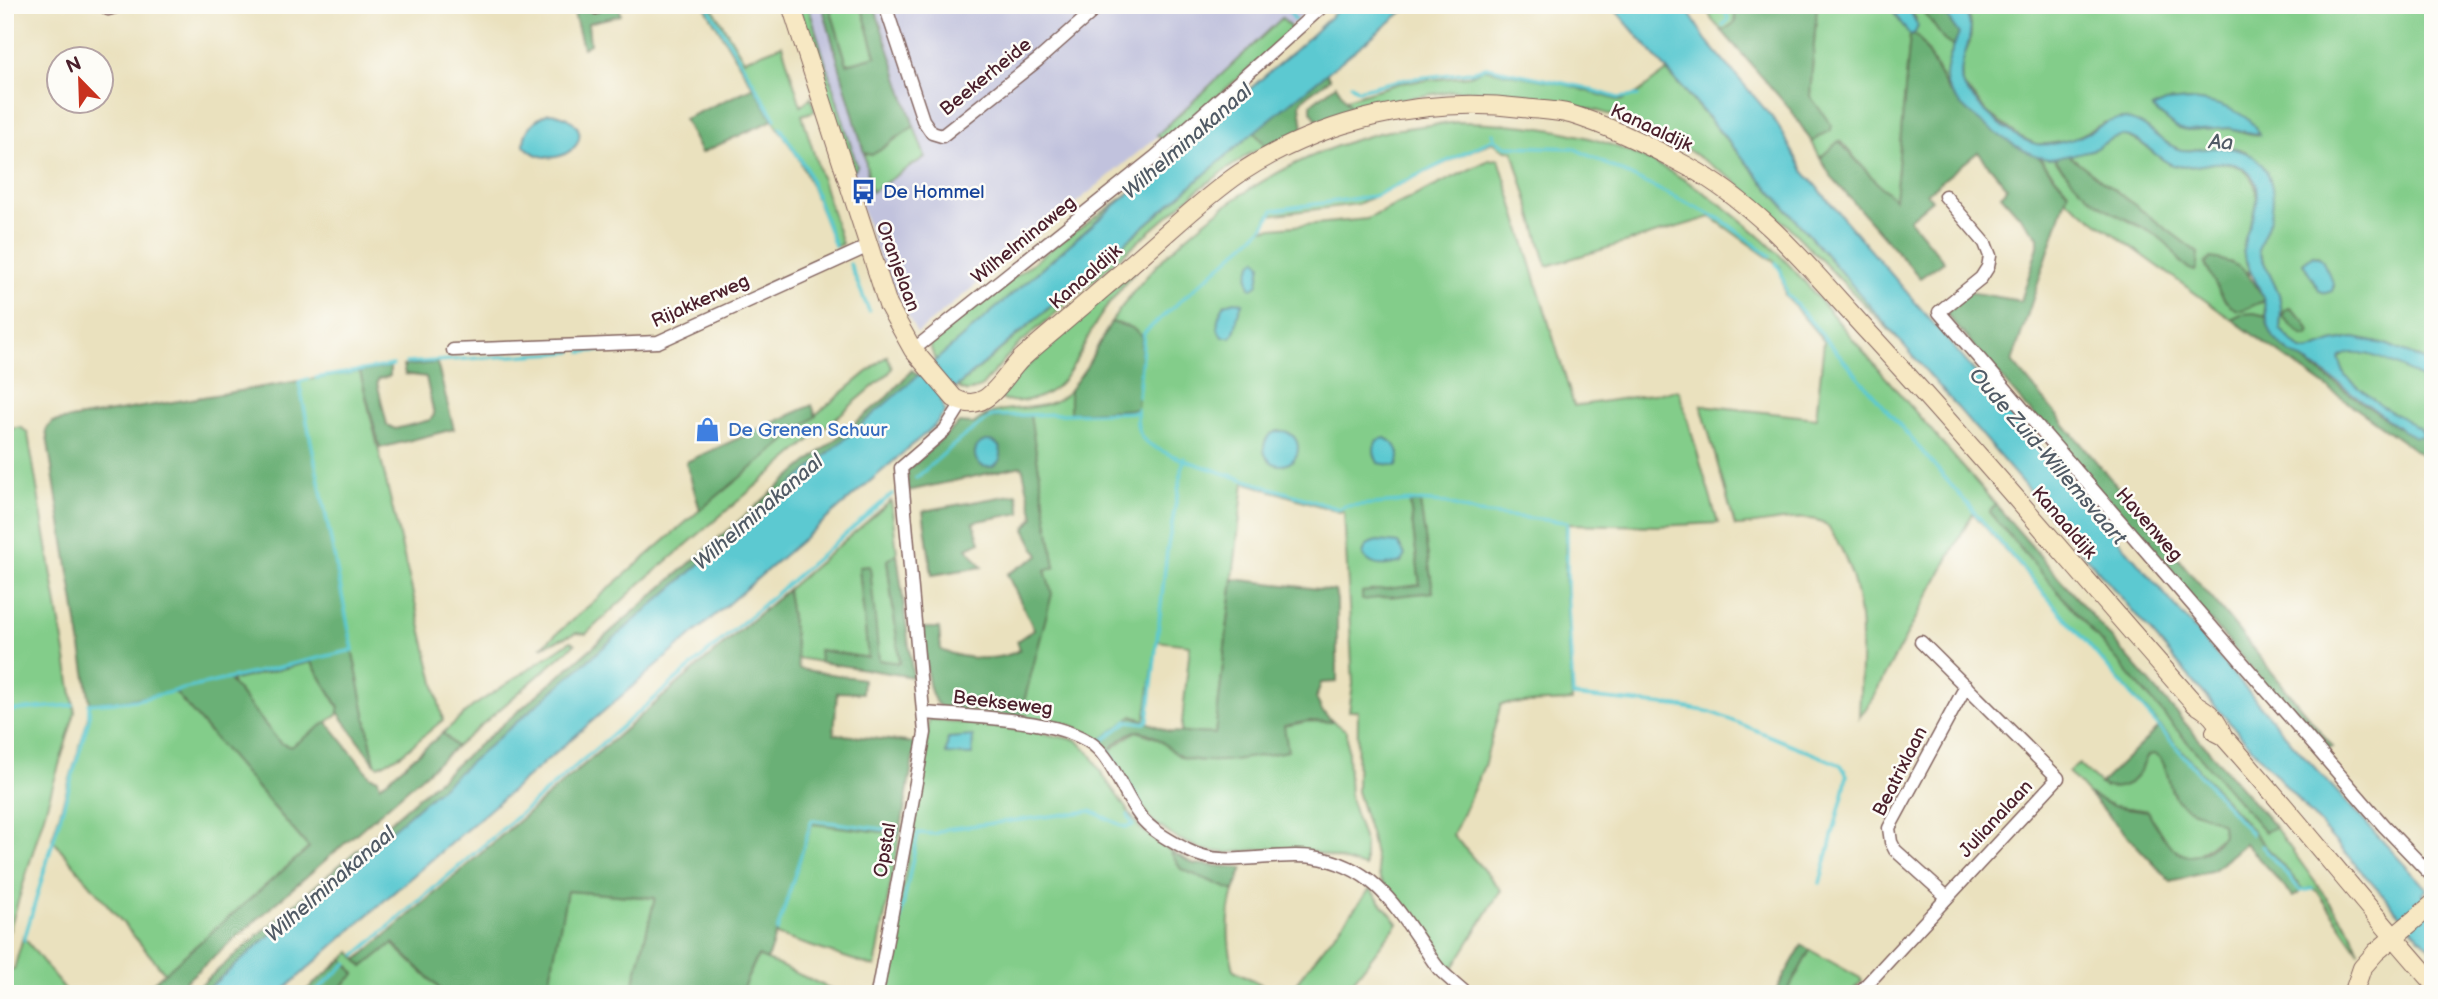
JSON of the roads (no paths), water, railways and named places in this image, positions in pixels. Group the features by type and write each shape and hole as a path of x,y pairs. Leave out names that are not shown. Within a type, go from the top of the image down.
{"main road":[{"name":"Oranjelaan","path":"791,5 888,305 913,350 958,401"},
{"name":"Kanaaldijk","path":"958,401 971,405 992,395 1019,362 1039,344 1211,195 1259,161 1314,135 1420,107 1488,104 1567,113 1633,139 1690,168 1727,192 1771,228 1941,411 2195,704 2207,711 2217,722 2223,736 2399,932 2433,982"},
{"path":"2353,994 2362,968 2432,904"}],"street":[{"path":"103,5 108,9 122,5"},
{"path":"592,5 596,8 607,5"},
{"name":"Beekerheide","path":"885,5 923,120 932,133 942,136 1038,60 1100,5"},
{"name":"Wilhelminaweg","path":"913,350 1156,156 1324,5"},
{"name":"Havenweg","path":"1945,196 1985,243 1990,256 1988,267 1981,278 1939,312 2384,827 2433,877"},
{"name":"Rijakkerweg","path":"453,350 658,342 869,246"},
{"name":"Beekseweg","path":"958,401 945,430 901,468 924,713 1045,725 1066,729 1083,737 1099,749 1140,817 1171,841 1208,858 1286,855 1315,857 1343,865 1366,876 1397,908 1438,968 1467,994"},
{"name":"Julianalaan","path":"1858,994 2057,778 1921,642"},
{"name":"Beatrixlaan","path":"1947,897 1895,850 1889,828 1966,686"},
{"name":"Opstal","path":"877,994 925,733 924,713"}],"water":[{"name":"Wilhelminakanaal","path":"1343,5 1411,5 1254,132 941,400 945,412 934,426 279,994 202,994 1303,43"},
{"path":"1611,5 1684,5 1706,40 1776,122 1804,172 2292,743 2427,889 2422,895 2433,906 2433,952 2199,688"},
{"path":"1888,5 1907,5 1918,26 1915,33 1910,35"},
{"path":"1939,5 1961,5 1970,26 1961,73 1962,84 1994,120 2015,135 2036,144 2049,144 2079,137 2109,122 2122,119 2145,126 2178,149 2235,149 2259,162 2272,185 2273,197 2271,216 2259,252 2279,294 2280,329 2301,350 2308,351 2332,342 2354,338 2388,345 2433,364 2433,388 2401,367 2371,355 2347,354 2339,359 2345,376 2380,405 2419,428 2424,436 2415,437 2400,429 2275,339 2259,287 2244,255 2246,234 2258,199 2252,176 2233,164 2216,163 2190,167 2173,165 2136,140 2123,136 2094,149 2052,159 2023,150 1975,118 1952,94 1947,85 1946,72 1959,34"},
{"path":"2190,100 2230,109 2248,120 2259,135 2230,128 2187,131 2177,128 2152,108 2166,102"},
{"path":"549,113 565,117 576,125 579,134 577,143 570,151 560,156 535,154 524,145 531,125"},
{"path":"2313,255 2321,258 2334,284 2332,291 2320,291 2303,263"},
{"path":"1257,259 1261,265 1258,284 1251,289 1249,273"},
{"path":"1235,301 1243,303 1235,329 1231,337 1222,337 1218,329 1219,316 1225,304"},
{"path":"1281,431 1293,436 1298,448 1293,460 1281,465 1269,460 1264,448 1269,436"},
{"path":"1385,438 1398,449 1397,466 1378,463 1374,452 1375,443"},
{"path":"988,441 997,445 1001,454 997,463 988,467 979,463 975,454 979,445"},
{"path":"1378,541 1398,543 1405,555 1401,562 1390,565 1371,563 1363,555 1369,544"},
{"path":"973,736 972,755 946,754 948,738"}],"waterway":[{"path":"707,5 775,119"},
{"path":"1291,5 1290,12 1295,20"},
{"path":"1720,5 1729,19 1723,25"},
{"path":"1351,85 1358,90 1400,80 1470,72 1486,67 1582,87 1618,98 1638,96"},
{"path":"780,127 806,168 835,246"},
{"path":"1493,133 1494,139 1506,146 1573,148 1722,220 1770,256"},
{"path":"1138,397 1144,333 1253,237 1264,226 1273,210 1374,196 1494,139"},
{"path":"1776,263 1787,294 2251,834"},
{"path":"850,264 869,311"},
{"path":"582,352 608,350"},
{"path":"406,363 572,352"},
{"path":"316,378 393,365"},
{"path":"24,940 89,719 89,704 136,700 353,650 299,382 308,379"},
{"path":"1137,409 1138,430 1146,442 1167,453 1226,474"},
{"path":"916,478 964,436 992,416 1137,412"},
{"path":"1103,740 1128,721 1145,723 1148,720 1167,551 1184,458"},
{"path":"1229,475 1339,509 1345,506 1415,501 1446,503 1477,513 1567,522 1567,588 1573,696 1711,712 1841,765 1847,775 1820,883"},
{"path":"356,955 892,494"},
{"path":"5,711 73,705"},
{"path":"1109,751 1142,806"},
{"path":"885,994 918,833 935,834 946,829 1091,811 1125,827 1133,825 1128,815"},
{"path":"777,931 812,820 897,831"},
{"path":"2262,846 2301,891 2312,889"},
{"path":"313,994 347,963"}],"place":[{"name":"De Hommel","path":"863,191"},
{"name":"De Grenen Schuur","path":"708,429"}],"water label":[{"name":"Aa","path":"2221,142"},
{"name":"Oude Zuid-Willemsvaart","path":"2048,456"}]}
